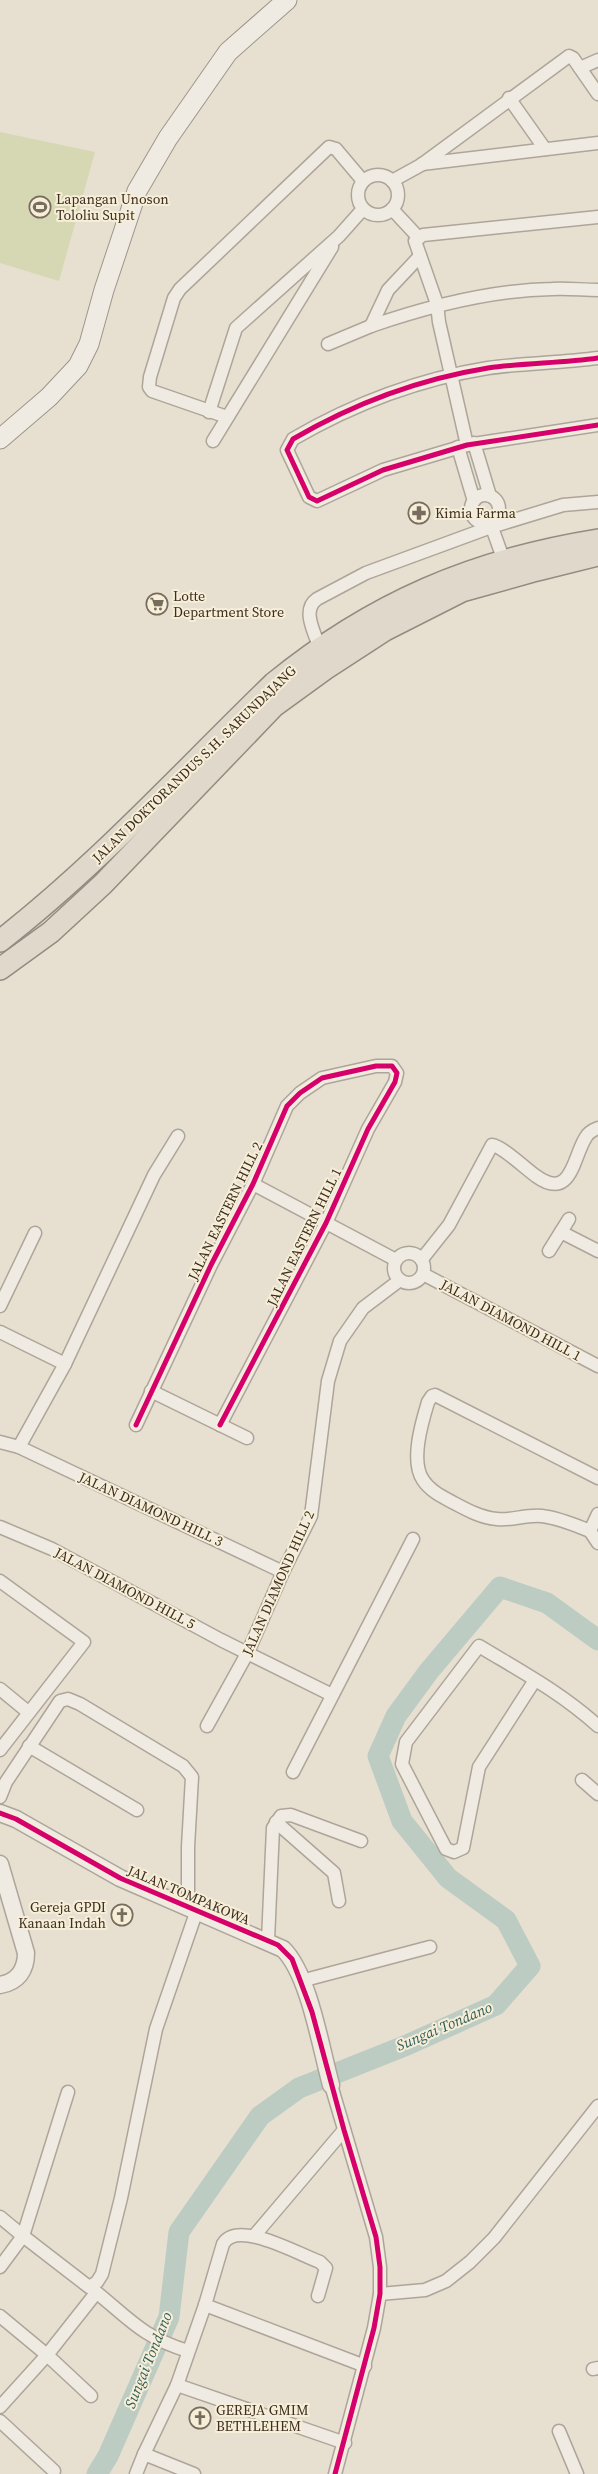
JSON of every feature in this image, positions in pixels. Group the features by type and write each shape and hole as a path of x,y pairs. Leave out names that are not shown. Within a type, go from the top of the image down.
{"highway":[{"name":"JALAN DOKTORANDUS S.H. SARUNDAJANG","path":"0,941 76,877 274,683 320,648 362,620 397,601 466,571 563,545 598,540"},
{"path":"0,969 51,932 91,894 274,706 325,669 385,630 462,592 537,570 598,555"},
{"path":"76,877 91,894"}],"main road":[{"path":"0,438 49,396 78,366 89,344 106,281 137,191 168,138 228,52 287,0"}],"street":[{"path":"392,181 421,165 509,98 569,56 598,94"},
{"path":"580,68 598,60"},
{"path":"509,98 545,149"},
{"path":"421,165 598,143"},
{"path":"227,417 152,391 149,387 150,377 174,298 180,289 329,147 336,149 364,181"},
{"path":"373,176 383,176 392,181 397,190 397,200 392,210 372,214 364,209 358,200 358,190 364,181 373,176"},
{"path":"209,412 236,328 339,236 364,209"},
{"path":"392,210 418,237"},
{"path":"490,524 481,522 474,517 471,509 474,501 458,401 450,375 437,304 414,243 422,235 598,217"},
{"path":"213,441 339,236"},
{"path":"371,326 388,290 420,256"},
{"path":"328,344 371,326 437,304 516,291 552,289 598,290"},
{"path":"598,358 490,368 450,375 368,401 293,439 287,450 309,497 317,500 383,470 466,445 598,426"},
{"path":"466,445 490,496 496,502 499,510 490,524"},
{"path":"474,501 482,496 490,496"},
{"path":"320,648 308,612 311,602 316,599 366,573 490,524 563,505 598,502"},
{"path":"490,524 504,561"},
{"name":"JALAN EASTERN HILL 2","path":"136,1425 211,1265 253,1184 286,1106 292,1099 322,1078 385,1064"},
{"name":"JALAN EASTERN HILL 1","path":"220,1425 326,1223 368,1130 396,1078 397,1073 394,1068 385,1064"},
{"path":"422,1259 411,1252 402,1254 396,1260 394,1271 400,1280 407,1283 415,1282 423,1274 422,1259 448,1225 492,1145 495,1145 541,1179 555,1183 570,1175 584,1139 598,1128"},
{"path":"19,1447 65,1364 138,1206 178,1136"},
{"path":"253,1184 396,1260"},
{"path":"549,1250 569,1219"},
{"path":"561,1232 598,1251"},
{"path":"0,1306 35,1233"},
{"name":"JALAN DIAMOND HILL 1","path":"423,1274 598,1366"},
{"name":"JALAN DIAMOND HILL 2","path":"208,1726 248,1652 283,1572 309,1522 328,1381 340,1341 363,1308 400,1280"},
{"path":"0,1332 65,1364"},
{"path":"151,1391 247,1438"},
{"path":"598,1478 437,1396 432,1396 428,1402 418,1444 418,1462 421,1477 430,1488 464,1508 487,1518 504,1520 524,1515 544,1516 590,1530 598,1543"},
{"name":"JALAN DIAMOND HILL 3","path":"0,1442 19,1447 283,1572"},
{"path":"590,1530 598,1514"},
{"name":"JALAN DIAMOND HILL 5","path":"0,1527 52,1549 332,1695"},
{"path":"293,1772 413,1539"},
{"path":"0,1581 84,1642 0,1750"},
{"path":"535,1680 479,1767 463,1848 454,1852 446,1849 402,1764 406,1742 479,1646 564,1697 598,1726"},
{"path":"0,1689 28,1712"},
{"path":"0,1797 6,1782 60,1701 68,1699 186,1769 192,1777 193,1784 188,1839 193,1908 156,2030 121,2198 102,2274 93,2290 47,2355 0,2407"},
{"path":"29,1746 137,1810"},
{"path":"582,1780 598,1794"},
{"name":"JALAN TOMPAKOWA","path":"0,1813 16,1819 120,1878 268,1940 287,1952 301,1981 331,2085"},
{"path":"268,1940 273,1828 276,1822 286,1814 292,1815 361,1841"},
{"path":"276,1822 334,1873 340,1901"},
{"path":"0,1864 26,1953 24,1967 19,1976 11,1982 0,1984"},
{"path":"301,1981 430,1947"},
{"path":"331,2085 376,2237 380,2294 365,2366 335,2474"},
{"path":"0,2267 23,2236 68,2092"},
{"path":"380,2294 425,2290 446,2281 470,2262 494,2238 598,2106"},
{"path":"254,2236 344,2130"},
{"path":"0,2217 93,2290 125,2318 153,2338 188,2351"},
{"path":"136,2474 176,2385 205,2306 217,2262 226,2239 241,2234 254,2236 324,2265 325,2272 318,2296"},
{"path":"205,2306 365,2366"},
{"path":"0,2316 47,2355 91,2396"},
{"path":"176,2385 345,2443"},
{"path":"0,2422 54,2471"},
{"path":"559,2431 577,2474"},
{"path":"144,2454 194,2474"}],"green space":[{"name":"Lapangan Unoson Tololiu Supit","path":"0,132 95,152 59,281 0,263"}],"waterway":[{"name":"Sungai Tondano","path":"97,2474 108,2456 169,2317 179,2232 260,2116 299,2088 407,2045 496,2005 530,1966 506,1920 448,1878 402,1821 378,1756 396,1716 429,1671 500,1587 547,1603 598,1640"}],"cycle path":[{"path":"598,358 488,368 412,386 363,404 316,426 293,439 287,450 309,497 317,501 383,470 467,445 598,425"},
{"path":"136,1425 211,1265 253,1184 287,1106 300,1093 322,1078 376,1066 392,1066 397,1073 395,1082 368,1129 326,1223 220,1425"},
{"path":"0,1813 16,1819 120,1878 278,1945 292,1959 312,2012 344,2130 376,2237 380,2267 380,2294 374,2328 335,2474"}],"place":[{"name":"Lapangan Unoson Tololiu Supit","path":"40,207"},
{"name":"Kimia Farma","path":"419,513"},
{"name":"Lotte Department Store","path":"157,604"},
{"name":"Gereja GPDI Kanaan Indah","path":"122,1915"},
{"name":"GEREJA GMIM BETHLEHEM","path":"200,2418"}]}
